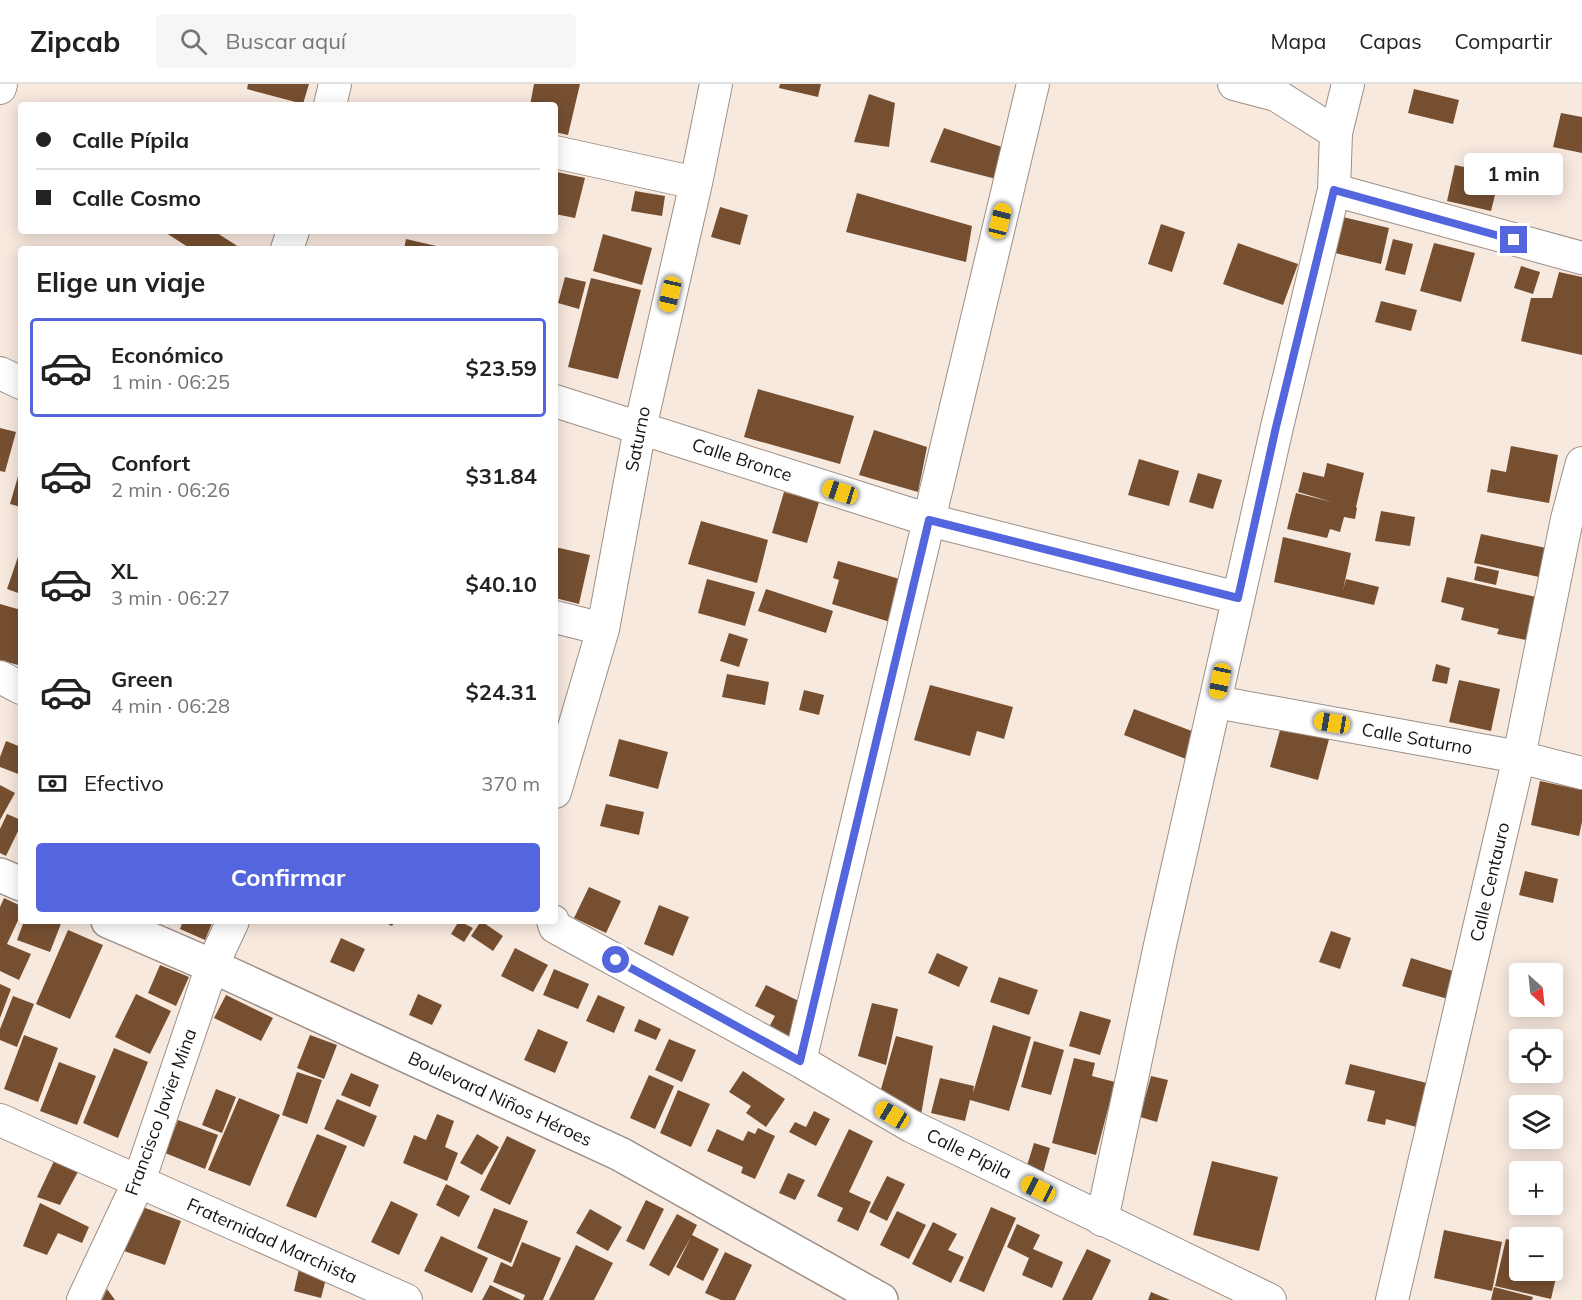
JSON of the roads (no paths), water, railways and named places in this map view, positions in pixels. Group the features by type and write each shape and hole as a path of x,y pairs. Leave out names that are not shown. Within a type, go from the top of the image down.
{"street":[{"name":"Saturno","path":"558,782 603,629 640,428 696,183 716,84"},
{"path":"800,1061 1033,84"},
{"path":"1234,84 1276,95 1336,133"},
{"path":"1102,1220 1276,427 1334,190 1336,133 1348,84"},
{"path":"558,153 696,183"},
{"path":"1334,190 1582,258"},
{"path":"0,374 18,382"},
{"name":"Calle Bronce","path":"558,402 929,520"},
{"name":"Calle Centauro","path":"1392,1300 1519,757 1567,519 1582,463"},
{"path":"929,520 1238,598"},
{"path":"558,618 603,629"},
{"path":"0,677 18,686"},
{"name":"Calle Saturno","path":"1216,702 1519,757 1582,773"},
{"path":"0,875 18,883"},
{"name":"Boulevard Niños Héroes","path":"115,924 212,966 620,1154 881,1300"},
{"name":"Francisco Javier Mina","path":"83,1300 139,1181 212,966 232,924"},
{"name":"Calle Pípila","path":"554,924 555,927 800,1061 911,1126 1270,1300"},
{"name":"Fraternidad Marchista","path":"0,1120 406,1300"}]}
